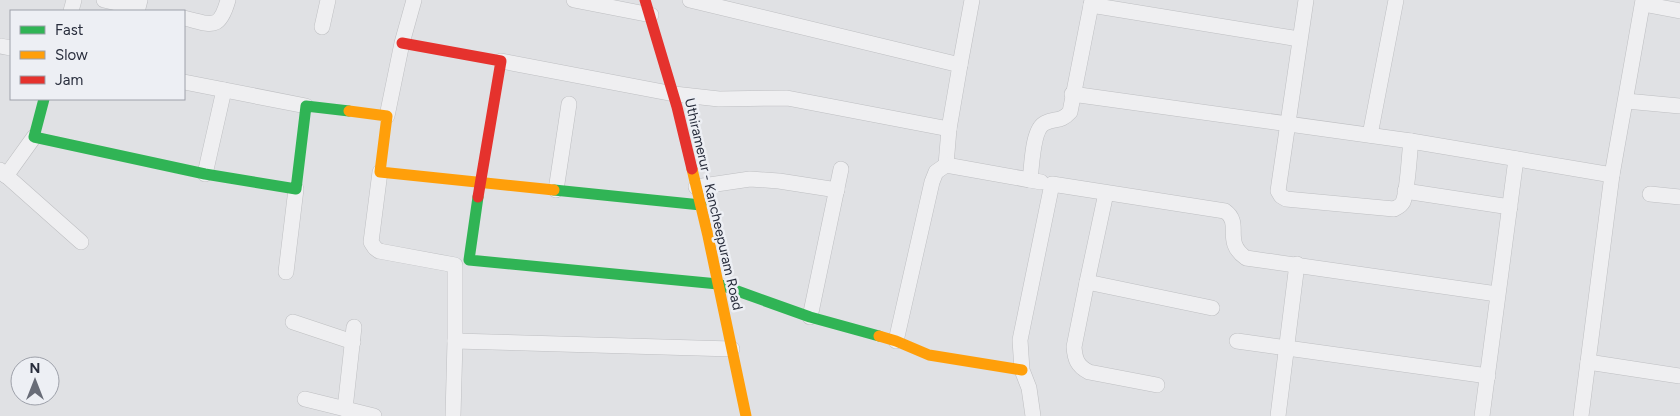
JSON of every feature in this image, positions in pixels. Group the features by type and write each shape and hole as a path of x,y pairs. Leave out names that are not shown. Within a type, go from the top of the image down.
{"street":[{"path":"104,0 143,7"},
{"path":"185,18 210,23 218,21 224,15 228,0"},
{"path":"322,27 328,0"},
{"path":"414,0 402,43 388,116 380,172 371,242 379,251 462,263 718,284 810,317 896,341 929,355 1022,370"},
{"path":"574,0 651,15"},
{"name":"Uthiramerur - Kancheepuram Road","path":"645,0 674,94 701,205 746,416"},
{"path":"690,0 960,65"},
{"path":"946,165 949,129 972,0"},
{"path":"1306,0 1278,191 1281,196 1286,199 1394,209 1403,202 1411,141"},
{"path":"1370,135 1396,0"},
{"path":"1030,180 1035,139 1038,130 1044,123 1064,118 1070,112 1072,94 1092,2 1299,39"},
{"path":"1581,416 1612,175 1643,2 1680,10"},
{"path":"402,43 674,94 719,99 787,98 949,129"},
{"path":"453,416 455,293 480,183 501,61"},
{"path":"185,82 306,106 388,116"},
{"path":"205,174 224,90"},
{"path":"1072,94 1411,141 1612,175"},
{"path":"44,100 34,137 3,173 81,242"},
{"path":"1626,101 1680,106"},
{"path":"556,190 569,104"},
{"path":"286,272 306,106"},
{"path":"34,137 205,174 296,189"},
{"path":"1482,416 1516,159"},
{"path":"896,341 932,182 936,172 946,165 1106,193 1225,211 1231,215 1233,222 1233,241 1240,254 1246,258 1498,294"},
{"path":"810,317 841,170"},
{"path":"380,172 701,205"},
{"path":"696,187 750,179 779,181 836,190"},
{"path":"1033,415 1029,388 1022,370 1020,340 1052,184"},
{"path":"1405,191 1510,207"},
{"path":"1106,193 1074,347 1077,364 1089,372 1157,385"},
{"path":"1650,194 1680,197"},
{"path":"1278,416 1296,264"},
{"path":"1087,282 1212,308"},
{"path":"293,322 353,342"},
{"path":"345,409 354,326"},
{"path":"455,341 731,345"},
{"path":"1237,341 1488,376"},
{"path":"1588,362 1680,376"},
{"path":"305,398 374,416"}],"traffic: fast":[{"path":"44,100 34,137 205,174 296,189 306,106 349,111"},
{"path":"554,190 701,205"},
{"path":"478,197 469,260 718,284 810,317 879,336"}],"traffic: slow":[{"path":"349,111 387,116 380,172 554,190"},
{"path":"692,169 746,416"},
{"path":"879,336 929,355 1022,370"}],"traffic: jam":[{"path":"645,0 677,107 692,169"},
{"path":"402,43 501,61 478,197"}]}
